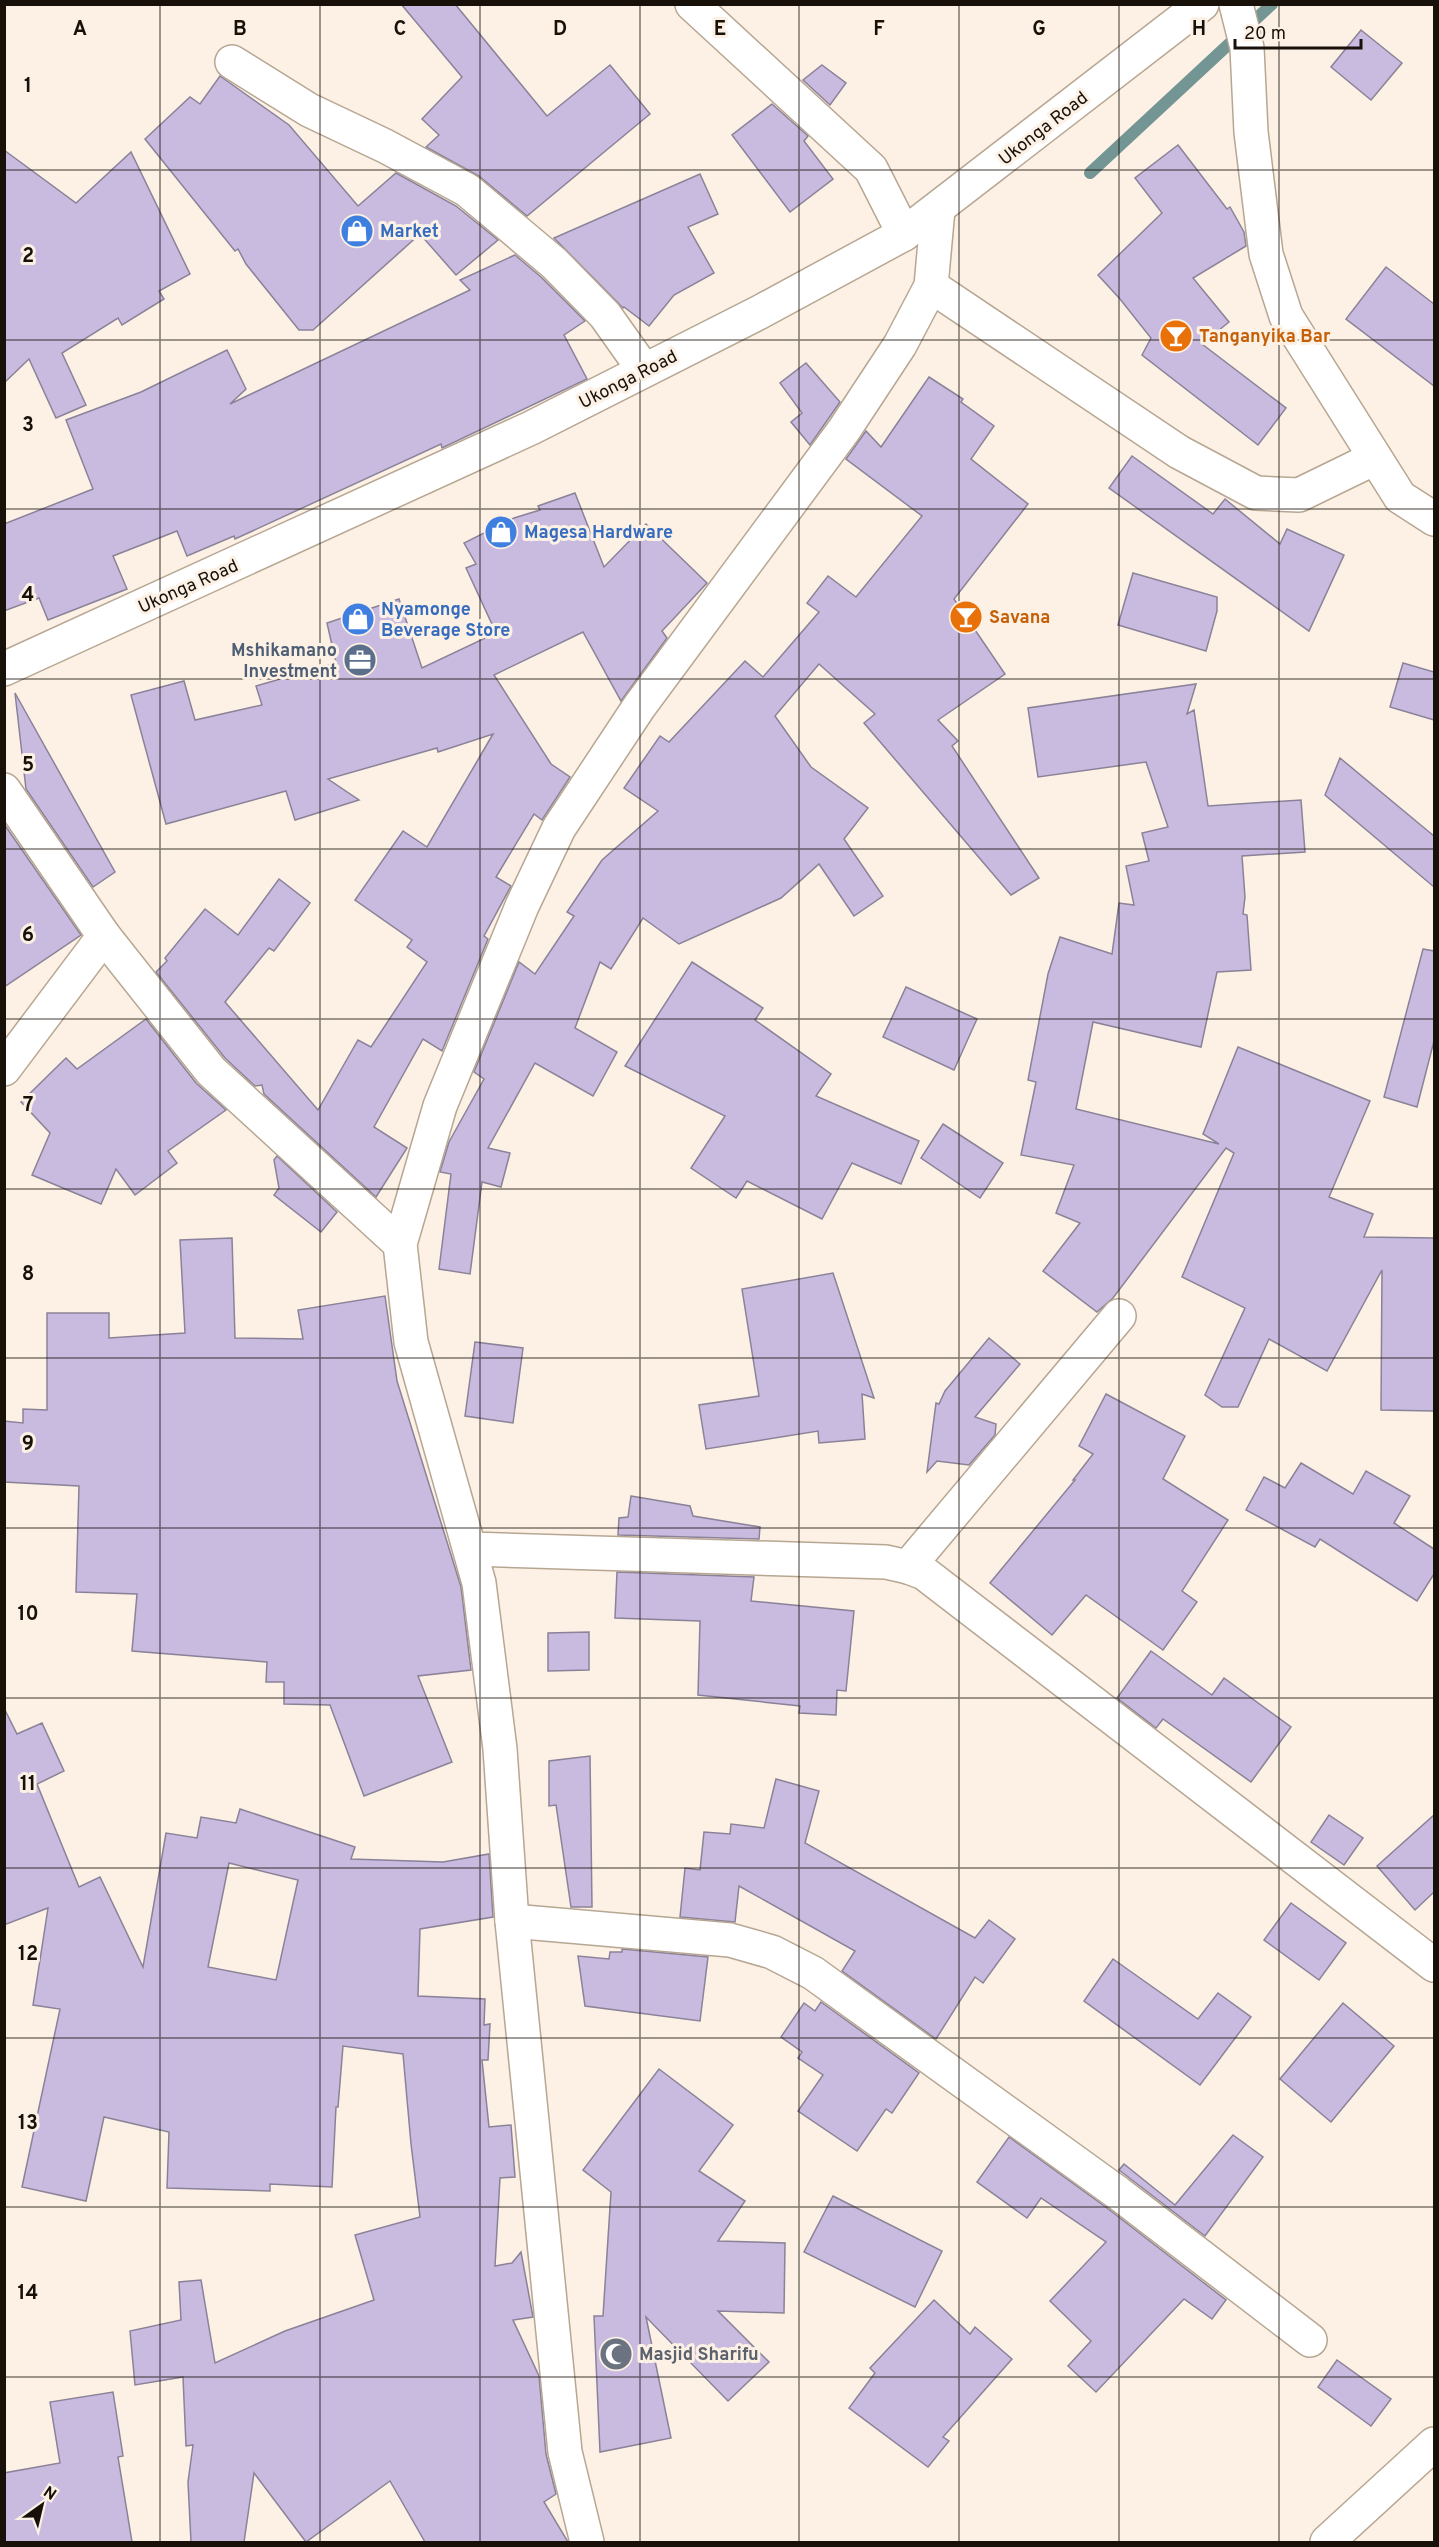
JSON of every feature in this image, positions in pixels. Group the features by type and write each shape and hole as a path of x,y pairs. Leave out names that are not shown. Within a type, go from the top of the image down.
{"street":[{"path":"692,4 871,169 904,234"},
{"name":"Ukonga Road","path":"4,669 510,438 760,312 904,234 1202,4"},
{"path":"1236,4 1247,48 1251,132 1266,254 1286,316 1400,496 1434,519"},
{"path":"232,62 309,110 385,146 467,190 554,263 605,315 644,370"},
{"path":"587,2542 566,2452 512,1921 500,1749 479,1583 411,1342 400,1244 440,1106 522,906 560,828 639,707 844,430 900,345 931,286 938,209"},
{"path":"931,286 1179,452 1256,494 1299,495 1375,458"},
{"path":"4,790 104,936 211,1071 400,1244"},
{"path":"4,1069 104,936"},
{"path":"908,1567 1119,1316"},
{"path":"470,1550 886,1562 908,1567 924,1574 946,1589 1434,1965"},
{"path":"512,1921 729,1940 772,1952 813,1972 1118,2193 1310,2340"},
{"path":"1328,2542 1434,2444"}],"building":[{"path":"401,4 455,4 547,116 610,65 650,114 527,216 479,176 426,147 439,135 422,119 462,77"},
{"path":"1361,30 1402,63 1371,100 1331,67"},
{"path":"822,65 846,83 830,105 803,80"},
{"path":"220,76 289,125 358,206 396,173 456,206 498,240 456,275 420,234 313,330 299,330 246,264 238,249 235,251 145,139 190,97 200,104"},
{"path":"772,104 808,136 804,141 833,179 790,212 732,135"},
{"path":"1178,145 1227,209 1230,207 1244,232 1246,246 1193,278 1229,322 1202,344 1286,408 1258,445 1142,355 1151,338 1098,275 1162,213 1135,178"},
{"path":"4,150 76,203 131,152 190,274 159,291 164,299 122,325 118,318 62,353 86,405 56,418 29,359 4,383"},
{"path":"700,174 718,214 688,227 714,273 674,295 649,326 623,308 554,238"},
{"path":"515,255 541,277 585,321 564,335 587,379 442,448 441,444 235,539 234,536 187,556 177,531 113,556 127,589 48,620 39,598 4,611 4,524 93,489 66,420 141,392 227,350 246,389 230,404 470,290 460,280"},
{"path":"1386,267 1434,304 1434,386 1346,319"},
{"path":"806,363 840,402 810,445 791,422 802,413 780,383"},
{"path":"929,377 963,399 961,402 994,426 971,459 1028,504 954,599 1005,674 938,720 958,741 952,746 1039,878 1011,895 864,723 875,714 819,664 775,716 811,767 868,808 844,839 883,896 854,916 819,864 781,898 679,944 643,918 611,969 600,962 575,1028 617,1052 593,1096 535,1063 488,1148 510,1153 501,1187 482,1182 470,1274 439,1269 451,1174 440,1172 449,1142 484,1079 474,1072 519,962 535,974 574,916 567,912 602,860 658,811 624,788 660,736 669,742 745,661 763,677 819,612 807,603 828,576 856,597 922,516 846,459 866,431 881,447"},
{"path":"1132,456 1213,514 1225,499 1280,544 1287,529 1344,555 1309,631 1109,488"},
{"path":"575,493 604,567 646,524 707,583 662,631 667,638 621,701 583,632 494,675 551,764 570,777 542,820 534,814 496,877 511,886 484,936 488,939 442,1051 423,1039 374,1127 407,1148 376,1197 264,1094 262,1085 255,1086 225,1058 156,972 167,961 165,958 205,909 238,935 279,879 310,903 274,951 269,948 225,1002 318,1110 358,1040 371,1047 427,962 407,947 412,940 355,900 403,831 427,847 493,734 438,752 437,748 328,779 359,800 295,820 286,791 166,824 131,695 184,681 195,720 262,705 256,686 336,663 327,623 399,599 422,668 496,633 466,568 476,564 464,543 514,518 540,510 538,506"},
{"path":"1133,573 1217,597 1217,611 1206,651 1118,625"},
{"path":"1403,663 1434,672 1434,720 1390,707"},
{"path":"1196,684 1187,714 1194,710 1208,806 1301,800 1305,852 1242,856 1245,897 1243,914 1247,915 1251,970 1217,972 1201,1047 1093,1022 1076,1109 1219,1144 1203,1134 1238,1047 1370,1101 1329,1197 1373,1214 1364,1237 1434,1238 1434,1411 1381,1410 1382,1270 1327,1371 1269,1339 1238,1407 1222,1407 1205,1395 1245,1308 1182,1277 1234,1153 1226,1148 1113,1298 1097,1312 1043,1271 1080,1223 1056,1213 1074,1165 1021,1155 1036,1082 1028,1080 1048,974 1060,937 1112,954 1119,903 1134,905 1126,866 1149,861 1142,833 1168,827 1146,762 1038,777 1028,708"},
{"path":"15,693 115,872 93,887 26,789"},
{"path":"1340,758 1434,836 1434,887 1325,795"},
{"path":"4,824 81,935 4,987"},
{"path":"1423,949 1434,951 1434,1041 1417,1107 1384,1097"},
{"path":"692,962 763,1008 755,1020 831,1074 816,1096 919,1141 901,1184 852,1163 822,1219 747,1181 736,1198 691,1168 725,1116 625,1066"},
{"path":"906,987 977,1019 954,1070 883,1037"},
{"path":"146,1019 196,1083 226,1110 168,1151 177,1163 135,1195 116,1169 101,1204 32,1175 50,1133 21,1102 66,1058 77,1069"},
{"path":"943,1124 1003,1163 980,1198 921,1158"},
{"path":"277,1156 337,1212 321,1232 274,1195 279,1188 274,1160"},
{"path":"232,1238 235,1338 303,1339 298,1310 385,1296 397,1381 461,1587 471,1670 418,1676 452,1762 364,1796 330,1705 284,1704 284,1682 266,1682 267,1662 132,1651 137,1594 76,1592 79,1486 4,1482 4,1421 23,1423 23,1409 47,1410 47,1313 109,1313 109,1338 185,1333 180,1240"},
{"path":"833,1273 874,1398 862,1394 865,1439 819,1443 818,1431 706,1449 699,1405 759,1396 742,1289"},
{"path":"989,1338 1020,1364 975,1417 996,1424 995,1435 969,1465 937,1461 927,1472 936,1403 939,1404 945,1391"},
{"path":"475,1342 523,1348 513,1423 465,1416"},
{"path":"1106,1394 1185,1436 1163,1479 1228,1520 1182,1591 1197,1602 1163,1650 1086,1595 1052,1635 990,1583 1075,1480 1073,1480 1093,1454 1079,1446"},
{"path":"1301,1463 1353,1494 1366,1471 1410,1496 1394,1523 1434,1549 1434,1574 1417,1601 1320,1539 1315,1547 1246,1510 1264,1477 1285,1488"},
{"path":"631,1496 690,1506 693,1516 760,1527 759,1539 618,1535 619,1518 628,1517"},
{"path":"617,1572 754,1577 751,1601 854,1611 846,1691 837,1690 836,1715 799,1713 800,1706 698,1695 700,1621 615,1618"},
{"path":"589,1632 589,1670 548,1671 548,1633"},
{"path":"1151,1651 1212,1695 1224,1678 1291,1727 1251,1782 1163,1719 1156,1728 1117,1698"},
{"path":"4,1708 17,1734 42,1723 64,1771 37,1784 79,1887 100,1877 143,1967 166,1833 197,1838 201,1817 236,1823 240,1809 355,1847 351,1859 443,1862 489,1854 493,1917 420,1929 418,1996 485,1999 484,2025 490,2024 488,2060 482,2060 489,2127 511,2125 515,2177 500,2178 495,2266 512,2263 521,2252 533,2317 513,2320 539,2376 546,2454 556,2494 544,2502 568,2542 425,2542 390,2481 306,2542 254,2473 244,2542 191,2542 188,2482 193,2445 186,2446 183,2377 135,2385 130,2331 181,2320 179,2282 201,2280 215,2363 285,2331 374,2300 355,2235 420,2217 403,2054 343,2046 338,2107 336,2107 332,2187 270,2184 270,2191 167,2188 169,2132 104,2117 86,2201 22,2187 60,2009 33,2005 48,1908 4,1925","holes":["229,1863 298,1880 276,1980 208,1967"]},
{"path":"590,1756 592,1907 571,1907 556,1805 549,1806 549,1761"},
{"path":"776,1779 819,1791 805,1843 975,1938 989,1920 1015,1939 983,1983 975,1977 936,2039 842,1971 855,1951 739,1886 735,1922 680,1917 685,1868 700,1870 704,1832 730,1834 731,1824 764,1828"},
{"path":"1329,1815 1363,1838 1344,1865 1311,1842"},
{"path":"1434,1815 1434,1892 1415,1910 1377,1866"},
{"path":"1291,1903 1346,1943 1319,1980 1264,1940"},
{"path":"622,1949 708,1957 700,2021 585,2006 578,1956 609,1959 610,1952 622,1952"},
{"path":"1113,1959 1198,2019 1218,1993 1251,2017 1200,2085 1084,2001"},
{"path":"821,2002 919,2073 892,2113 886,2109 857,2151 798,2111 823,2075 798,2058 802,2052 781,2037 804,2003 815,2011"},
{"path":"1343,2003 1394,2046 1331,2122 1280,2079"},
{"path":"659,2069 733,2125 699,2171 745,2201 718,2241 785,2243 784,2313 718,2311 769,2362 728,2401 646,2317 671,2438 600,2452 594,2316 603,2316 611,2192 583,2170"},
{"path":"1233,2135 1263,2157 1205,2236 1119,2170 1124,2164 1175,2205"},
{"path":"1009,2137 1107,2208 1226,2300 1212,2319 1184,2299 1096,2392 1068,2366 1091,2341 1050,2301 1106,2242 1041,2198 1027,2218 977,2182"},
{"path":"833,2196 942,2251 915,2307 804,2252"},
{"path":"934,2300 970,2334 975,2327 1012,2359 943,2437 949,2441 928,2467 849,2408 875,2373 870,2368"},
{"path":"1337,2360 1391,2399 1371,2426 1318,2387"},
{"path":"113,2392 123,2456 118,2457 132,2542 4,2542 4,2473 60,2463 50,2402"}],"waterway":[{"path":"1090,173 1272,4"}],"place":[{"name":"Market","path":"357,231"},
{"name":"Tanganyika Bar","path":"1176,336"},
{"name":"Magesa Hardware","path":"501,532"},
{"name":"Savana","path":"966,617"},
{"name":"Nyamonge Beverage Store","path":"358,619"},
{"name":"Mshikamano Investment","path":"360,660"},
{"name":"Masjid Sharifu","path":"616,2354"}]}
